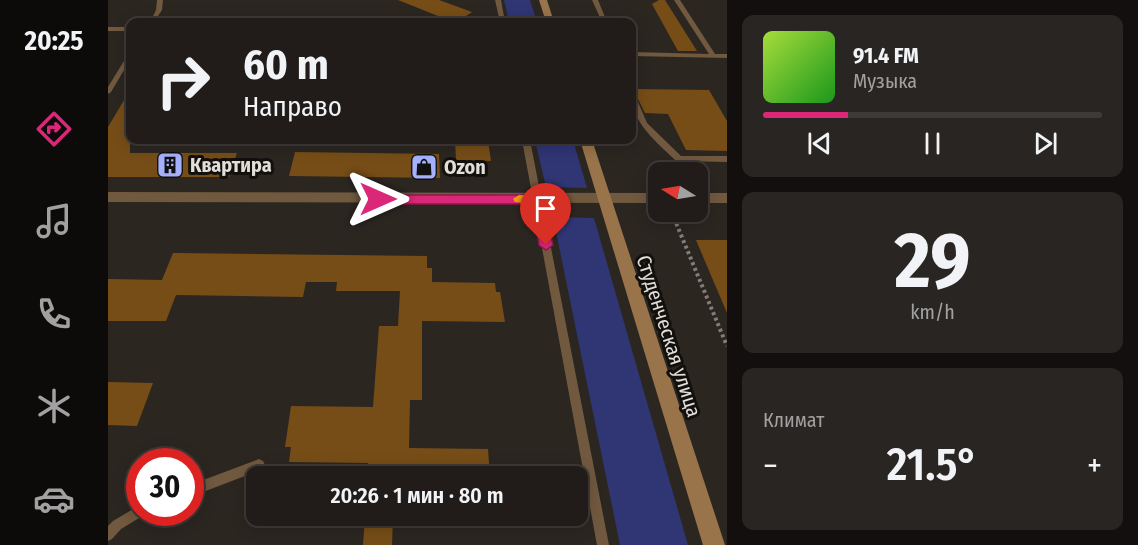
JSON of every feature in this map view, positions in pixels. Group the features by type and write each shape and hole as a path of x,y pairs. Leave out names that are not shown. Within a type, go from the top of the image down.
{"main road":[{"path":"543,0 549,18"},
{"name":"Студенческая улица","path":"587,144 714,545"}],"street":[{"path":"108,197 648,198"},
{"path":"708,198 727,198"}],"lane":[{"path":"154,18 159,10 160,0"},
{"path":"498,0 502,18"},
{"path":"595,0 603,18"},
{"path":"677,0 713,56"},
{"path":"108,28 126,29"},
{"path":"636,54 727,56"},
{"path":"108,92 126,63"},
{"path":"636,105 644,124 679,159 727,159"},
{"path":"527,144 603,545"},
{"path":"204,486 259,465"},
{"path":"108,535 126,520"}],"path":[{"path":"676,222 727,346"}],"shaded area":[{"path":"504,0 530,0 536,18 508,18"},
{"path":"536,144 574,144 587,188 546,187"},
{"path":"553,217 594,218 688,545 620,545"}],"building":[{"path":"398,0 439,0 472,12 463,18 443,18"},
{"path":"665,0 697,51 678,51 652,4"},
{"path":"636,89 709,90 727,121 727,151 686,150 668,114 645,113 636,95"},
{"name":"Квартира","path":"126,97 126,144 130,144 130,153 237,153 229,177 108,177 108,127"},
{"path":"455,144 489,144 491,161 456,160"},
{"path":"295,152 439,154 440,178 289,176"},
{"path":"696,240 727,240 727,313"},
{"path":"173,253 427,256 427,268 432,268 432,282 495,283 496,292 500,292 505,322 422,321 422,400 410,400 409,448 488,449 489,466 368,466 368,463 289,462 291,447 285,447 291,406 373,407 379,326 398,326 400,291 336,291 337,282 306,282 303,297 176,295 166,321 108,321 108,279 162,280"},
{"path":"108,382 153,383 137,426 108,425"},
{"path":"364,526 393,526 392,545 363,545"}],"slow traffic":[{"path":"519,199 537,199 542,222"}],"place":[{"name":"Квартира","path":"170,165"},
{"name":"Ozon","path":"424,167"}],"route":[{"path":"378,199 537,199 546,245"}]}
